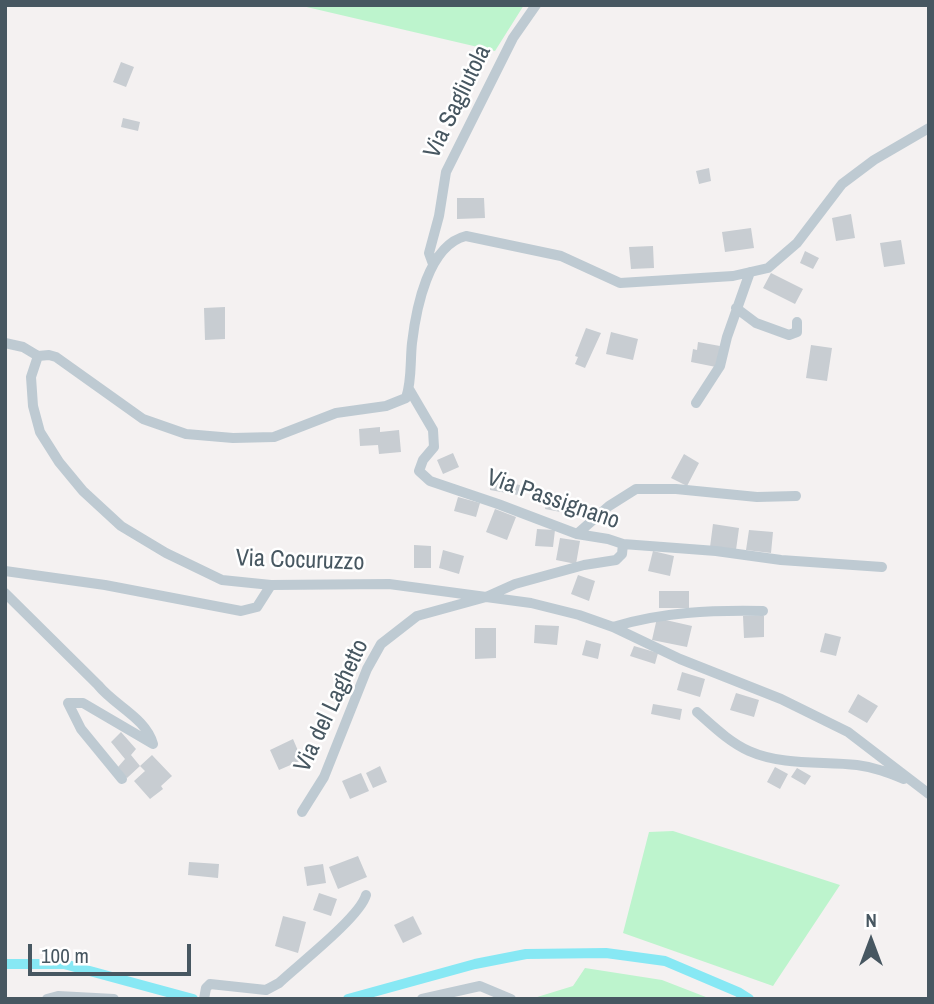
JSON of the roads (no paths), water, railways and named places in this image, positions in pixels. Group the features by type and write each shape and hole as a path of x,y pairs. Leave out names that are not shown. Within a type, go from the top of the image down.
{"street":[{"name":"Via Sagliutola","path":"433,264 429,253 439,216 446,172 513,38 536,5"},
{"path":"5,343 23,346 38,356 56,357 143,419 186,434 274,437 336,413 386,406 406,398 412,340 423,291 433,264 453,239 466,236 561,256 620,283 733,276 768,268 796,243 842,184 874,160 929,128"},
{"path":"696,403 720,366 736,308 750,272"},
{"path":"736,308 756,323 789,335 797,332 797,322"},
{"name":"Via Cocuruzzo","path":"38,356 31,377 33,406 40,432 59,462 83,491 121,526 166,553 222,580 271,585 389,584 531,604 567,612 613,627 680,659 781,699 848,732 929,794"},
{"name":"Via Passignano","path":"409,389 433,430 434,447 423,460 419,471 430,481 498,503 577,534 623,544 622,554 616,560 584,565 515,584 486,597"},
{"path":"577,534 609,506 636,489 677,489 757,497 796,496"},
{"path":"623,544 716,551 781,560 882,566"},
{"path":"5,571 105,585 241,611 257,607 271,585"},
{"path":"5,593 107,697 149,730 153,744 83,703 68,703 81,729 122,779"},
{"name":"Via del Laghetto","path":"302,812 324,777 363,680 381,645 417,616 486,597"},
{"path":"613,627 660,615 729,610 763,611"},
{"path":"697,712 728,740 751,752 812,765 856,765 879,769 917,783"},
{"path":"205,993 210,984 266,990 279,984 351,918 364,902 366,895"},
{"path":"422,999 480,986 510,999"},
{"path":"47,999 58,996 114,999"}],"waterway":[{"path":"348,999 475,964 526,954 606,953 665,961 749,999"},
{"path":"5,964 64,964 193,999"}]}
